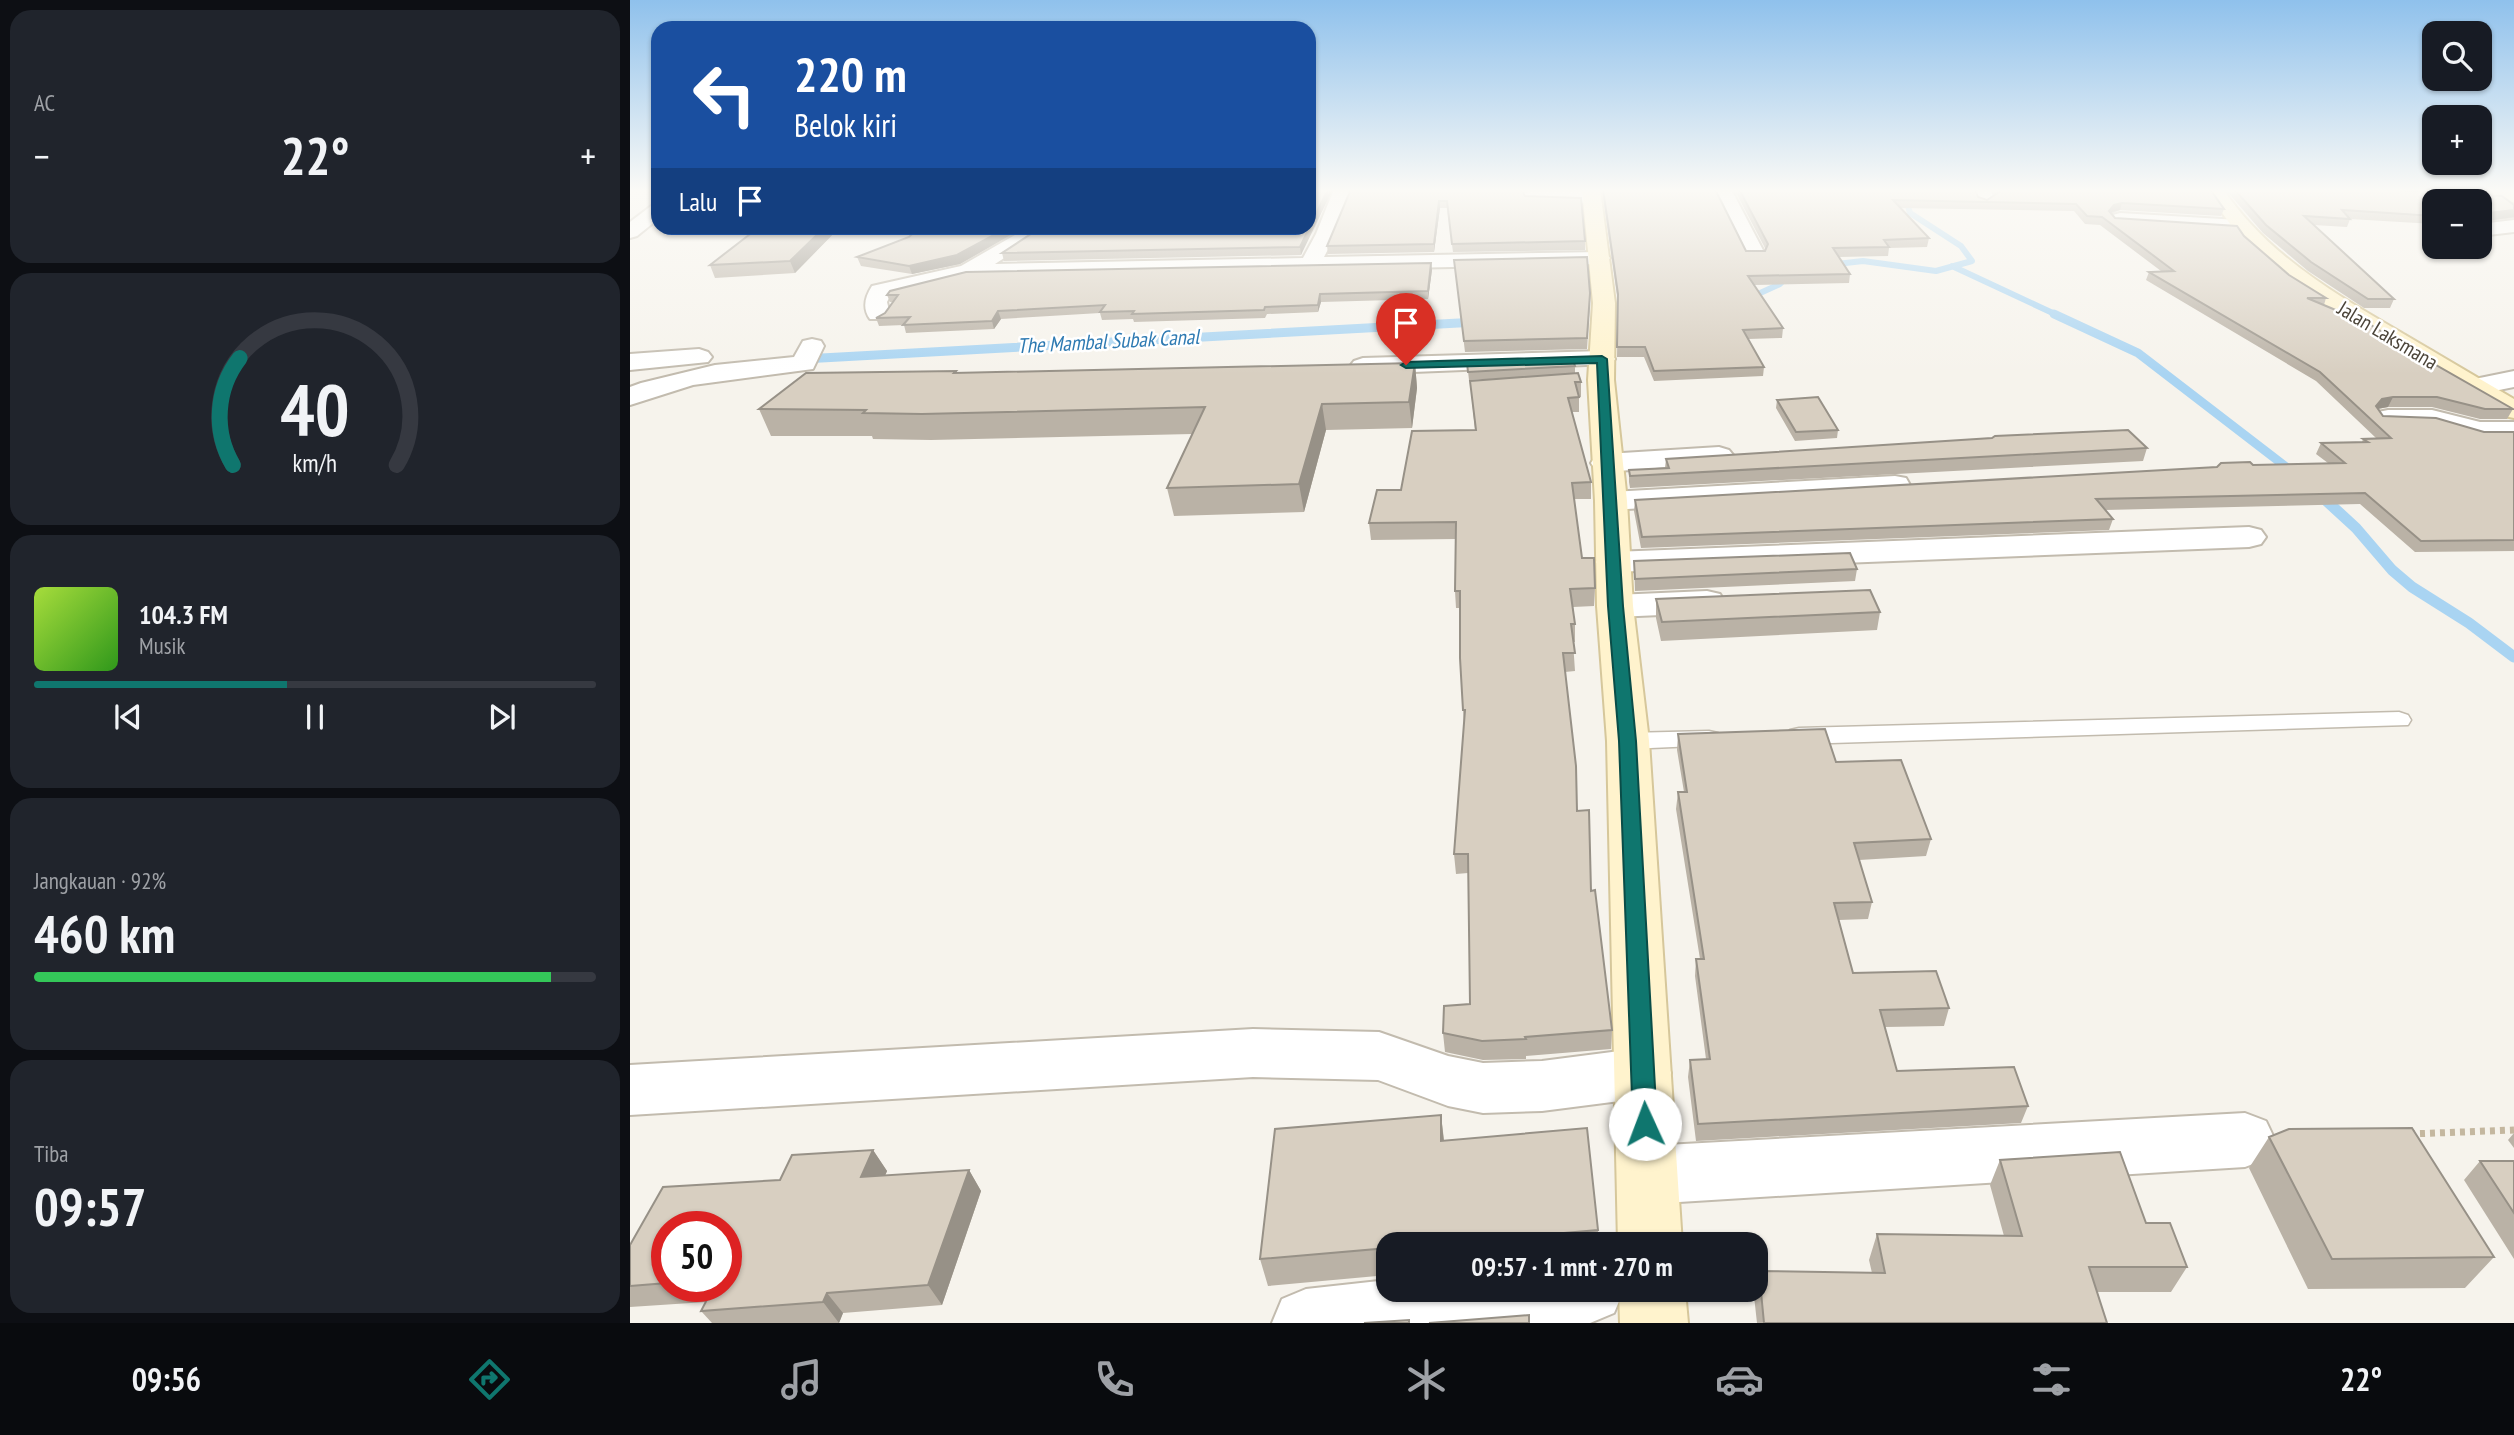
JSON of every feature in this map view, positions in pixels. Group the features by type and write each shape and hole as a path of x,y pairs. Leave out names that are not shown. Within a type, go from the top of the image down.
{"main road":[{"path":"1598,251 1604,309 1597,373 1609,482 1615,606 1628,741 1649,1232"},
{"name":"Jalan Laksmana","path":"2263,251 2292,275 2514,410"},
{"path":"1653,1302 1654,1323"}],"street":[{"path":"968,271 1002,251"},
{"path":"1309,266 1317,251"},
{"path":"878,314 876,302 880,291 968,271 1599,258"},
{"path":"630,362 808,355 663,384 630,397"},
{"path":"630,374 663,364 705,357"},
{"path":"1336,367 1597,373"},
{"path":"2474,387 2514,379"},
{"path":"2388,418 2431,418 2479,431 2514,431"},
{"path":"1609,482 1744,455"},
{"path":"1609,482 1924,484"},
{"path":"1613,562 2249,537"},
{"path":"1615,606 1738,600"},
{"path":"630,1090 1253,1053 1379,1056 1448,1081 1483,1088 1542,1086 1643,1073"},
{"path":"1647,1175 2245,1140"},
{"path":"1306,1323 1487,1302"}],"lane":[{"path":"1779,737 2399,720"},
{"path":"1628,741 1738,738"}],"path":[{"path":"2406,1134 2514,1130"}],"building":[{"path":"728,251 801,251 790,261 710,265"},
{"path":"873,251 965,251 909,266 857,257"},
{"path":"1005,251 1114,251 1002,253"},
{"path":"1612,251 1835,251 1850,274 1748,276 1783,328 1743,330 1764,367 1654,371 1645,347 1617,347 1618,294"},
{"path":"2147,251 2261,251 2289,275 2326,298 2307,298 2369,324 2397,341 2390,342 2513,409 2485,409 2437,397 2393,397 2382,399 2376,406 2383,416 2436,418 2484,432 2514,432 2514,540 2421,541 2365,493 2096,499 2113,519 1642,537 1635,500 2217,467 2221,463 2345,463 2321,443 2368,442 2363,439 2391,438 2320,372 2149,272 2174,271"},
{"path":"2297,251 2342,251 2394,299 2368,299"},
{"path":"1587,257 1590,293 1587,338 1464,341 1454,260"},
{"path":"1431,263 1428,291 1320,294 1318,305 1265,307 1264,310 1132,314 1134,311 1100,312 1105,305 998,311 992,321 903,325 910,317 876,318 885,313 898,295 887,295 890,291 966,272"},
{"path":"1573,360 1575,366 1468,372 1467,363"},
{"path":"1415,363 1409,402 1322,404 1299,484 1167,488 1205,407 922,414 863,413 866,410 759,409 806,373 956,371 954,373"},
{"path":"1578,373 1581,382 1575,382 1579,397 1568,398 1591,482 1572,483 1582,558 1594,558 1595,588 1570,589 1575,624 1571,624 1575,653 1563,653 1576,766 1577,811 1589,810 1591,891 1595,890 1612,1030 1482,1041 1443,1033 1444,1006 1470,1004 1468,854 1454,854 1465,710 1460,658 1460,591 1455,591 1456,522 1369,523 1377,490 1401,490 1412,431 1476,430 1470,381"},
{"path":"1818,397 1838,430 1796,432 1777,400"},
{"path":"2128,430 2147,448 1630,476 1629,470 1669,468 1666,459 1995,436"},
{"path":"1850,553 1857,569 1635,579 1634,561"},
{"path":"1870,590 1880,612 1662,622 1656,599"},
{"path":"1825,729 1836,762 1901,760 1931,839 1854,843 1872,902 1834,903 1853,973 1936,971 1949,1008 1880,1010 1897,1071 2014,1067 2028,1106 1698,1124 1690,1060 1710,1059 1696,959 1704,959 1678,792 1687,792 1678,734"},
{"path":"1441,1115 1441,1141 1587,1128 1598,1230 1376,1232 1376,1249 1260,1259 1275,1129"},
{"path":"2412,1128 2494,1257 2332,1259 2269,1137 2289,1129"},
{"path":"873,1150 861,1177 969,1170 928,1285 827,1293 823,1302 701,1311 706,1302 742,1302 742,1211 651,1211 651,1284 630,1286 630,1245 663,1187 780,1180 792,1155"},
{"path":"2120,1152 2146,1223 2170,1223 2187,1267 2089,1267 2107,1323 1764,1323 1762,1302 1768,1302 1768,1271 1885,1273 1877,1234 2022,1236 2000,1160"},
{"path":"2480,1161 2514,1161 2514,1213"},
{"path":"1529,1315 1529,1323 1429,1323"},
{"path":"1409,1320 1409,1323 1364,1323"}],"waterway":[{"name":"The Mambal Subak Canal","path":"1953,266 1972,261 1964,251"},
{"name":"The Mambal Subak Canal","path":"1828,265 1863,261 1936,271 1953,266"},
{"path":"1953,266 2057,315"},
{"name":"The Mambal Subak Canal","path":"1747,299 1780,284 1791,273"},
{"path":"2054,314 2138,353 2294,473"},
{"name":"The Mambal Subak Canal","path":"803,359 1477,322"},
{"path":"2319,494 2356,528 2392,570 2412,587 2469,623 2514,657"}],"route":[{"path":"1406,365 1602,359 1601,380 1611,501 1615,606 1628,741 1645,1124"}]}
